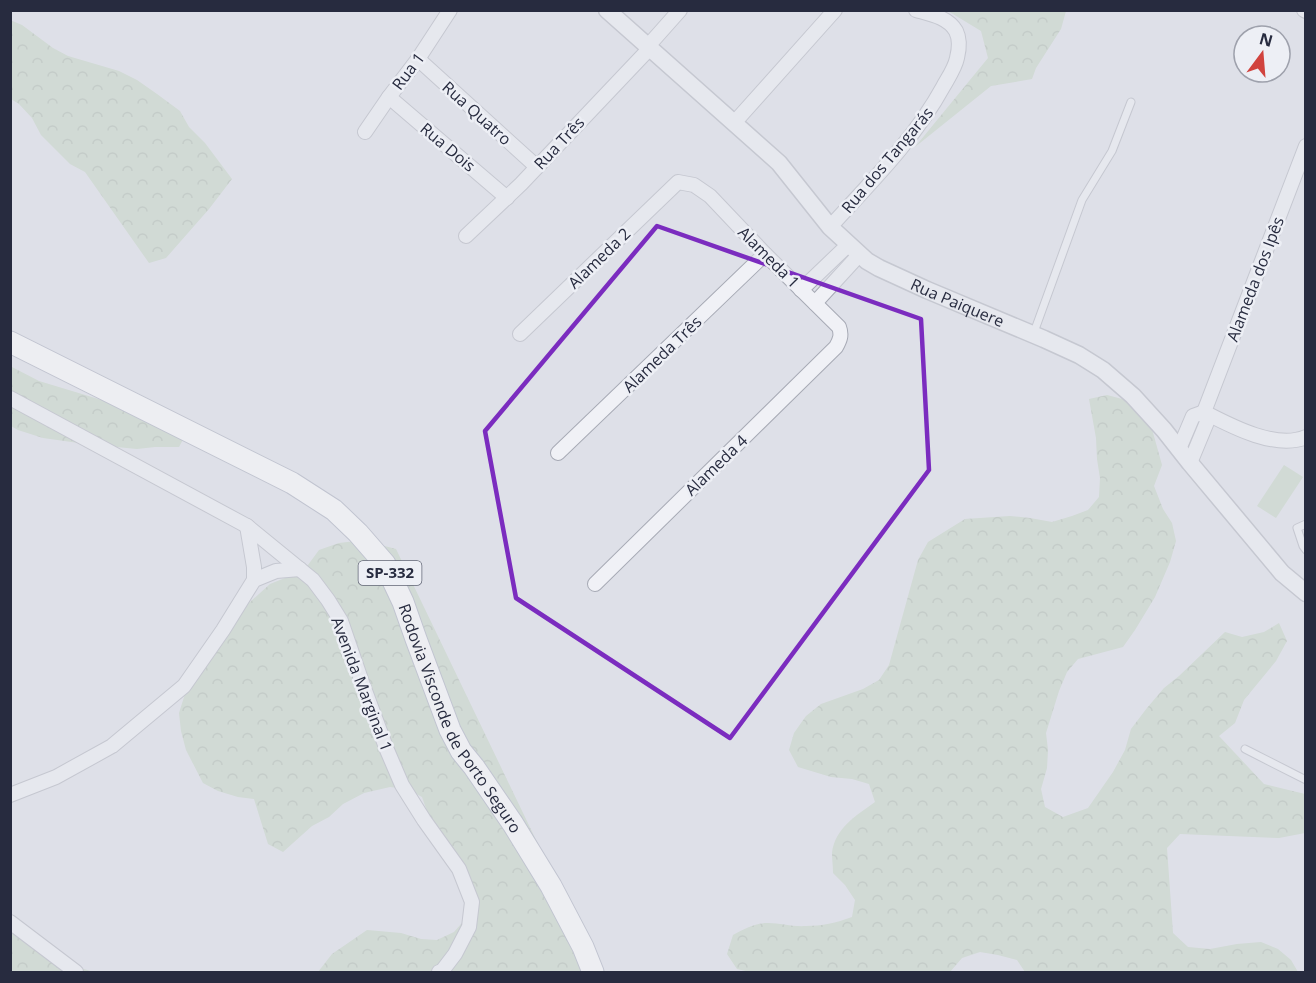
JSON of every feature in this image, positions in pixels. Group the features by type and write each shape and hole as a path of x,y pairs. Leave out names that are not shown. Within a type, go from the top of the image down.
{"main road":[{"name":"Rodovia Visconde de Porto Seguro","path":"10,342 292,483 334,510 358,533 386,564 404,602 450,730 461,751 513,824 550,886 594,972"}],"street":[{"name":"Rua 1","path":"365,132 450,10"},
{"name":"Rua Paiquere","path":"607,10 779,163 830,227 854,250 879,268 1033,335 1103,370 1133,396 1164,430 1282,573 1305,593"},
{"name":"Rua Três","path":"466,236 537,167 649,47 680,10"},
{"path":"734,123 835,10"},
{"name":"Rua dos Tangarás","path":"830,227 884,168 927,114 957,61 957,33 951,24 934,15 916,10"},
{"name":"Rua Quatro","path":"418,59 537,167"},
{"name":"Rua Dois","path":"389,97 507,198"},
{"name":"Alameda dos Ipês","path":"1204,412 1301,170 1305,146"},
{"name":"Alameda 1","path":"678,182 694,185 710,196 839,327 840,341 836,347"},
{"name":"Alameda 2","path":"520,334 678,182"},
{"path":"801,290 854,250"},
{"path":"815,303 854,250"},
{"name":"Alameda Três","path":"558,453 765,254"},
{"name":"Alameda 4","path":"595,584 836,347"},
{"name":"Avenida Marginal 1","path":"10,398 247,526 313,580 341,621 387,750 402,785 459,869 472,902 469,927 455,954 439,972"},
{"path":"1190,463 1206,422 1204,412"},
{"path":"1179,449 1193,416 1204,412 1244,431 1279,441 1305,437"},
{"path":"10,795 56,777 112,746 184,686 224,630 254,580 247,526"},
{"path":"254,580 276,571 300,569"},
{"path":"10,922 76,972"}],"lane":[{"path":"1033,335 1082,200 1112,151 1131,102"},
{"path":"1305,524 1297,528 1305,550"},
{"path":"1245,748 1305,780"}],"highlighted area":[{"path":"657,226 921,319 929,470 730,738 516,598 485,431"}],"green space":[{"path":"948,11 1066,11 1061,29 1036,68 1032,79 991,86 915,147 988,58 981,31"},
{"path":"10,20 22,25 68,56 119,71 157,94 180,111 189,127 205,143 232,179 166,258 149,263 85,172 70,164 41,135 32,118 11,99"},
{"path":"10,366 39,381 138,411 187,432 179,447 137,449 43,438 18,430 11,426"},
{"path":"1107,395 1126,400 1143,413 1152,429 1162,465 1154,486 1163,509 1172,523 1176,541 1155,597 1123,647 1078,659 1067,672 1046,733 1047,768 1041,789 1045,807 1063,817 1088,808 1125,750 1131,729 1164,688 1225,632 1242,637 1264,632 1279,623 1287,641 1276,661 1244,700 1235,723 1219,736 1264,784 1305,794 1305,833 1279,838 1180,834 1167,848 1173,933 1188,947 1210,949 1261,942 1278,949 1291,960 1298,972 1025,972 1017,960 980,952 962,958 950,972 750,972 737,969 727,954 733,935 745,929 768,923 796,926 818,925 852,917 855,900 833,873 832,853 837,836 842,829 875,802 869,784 852,779 831,777 798,767 789,750 794,733 806,716 821,704 863,689 879,680 889,665 918,560 928,542 965,519 1010,516 1052,522 1088,510 1099,497 1100,478 1089,399"},
{"path":"1284,465 1303,477 1276,518 1257,506"},
{"path":"356,541 396,549 588,948 602,972 318,972 332,954 367,930 401,933 421,939 437,940 454,932 469,915 471,899 429,817 422,797 407,789 390,787 364,793 343,804 329,817 312,826 283,852 268,844 254,799 218,791 203,783 186,750 179,713 197,656 209,639 270,584 308,565 319,550 339,543"},
{"path":"10,931 53,960 94,972 11,972"}]}
